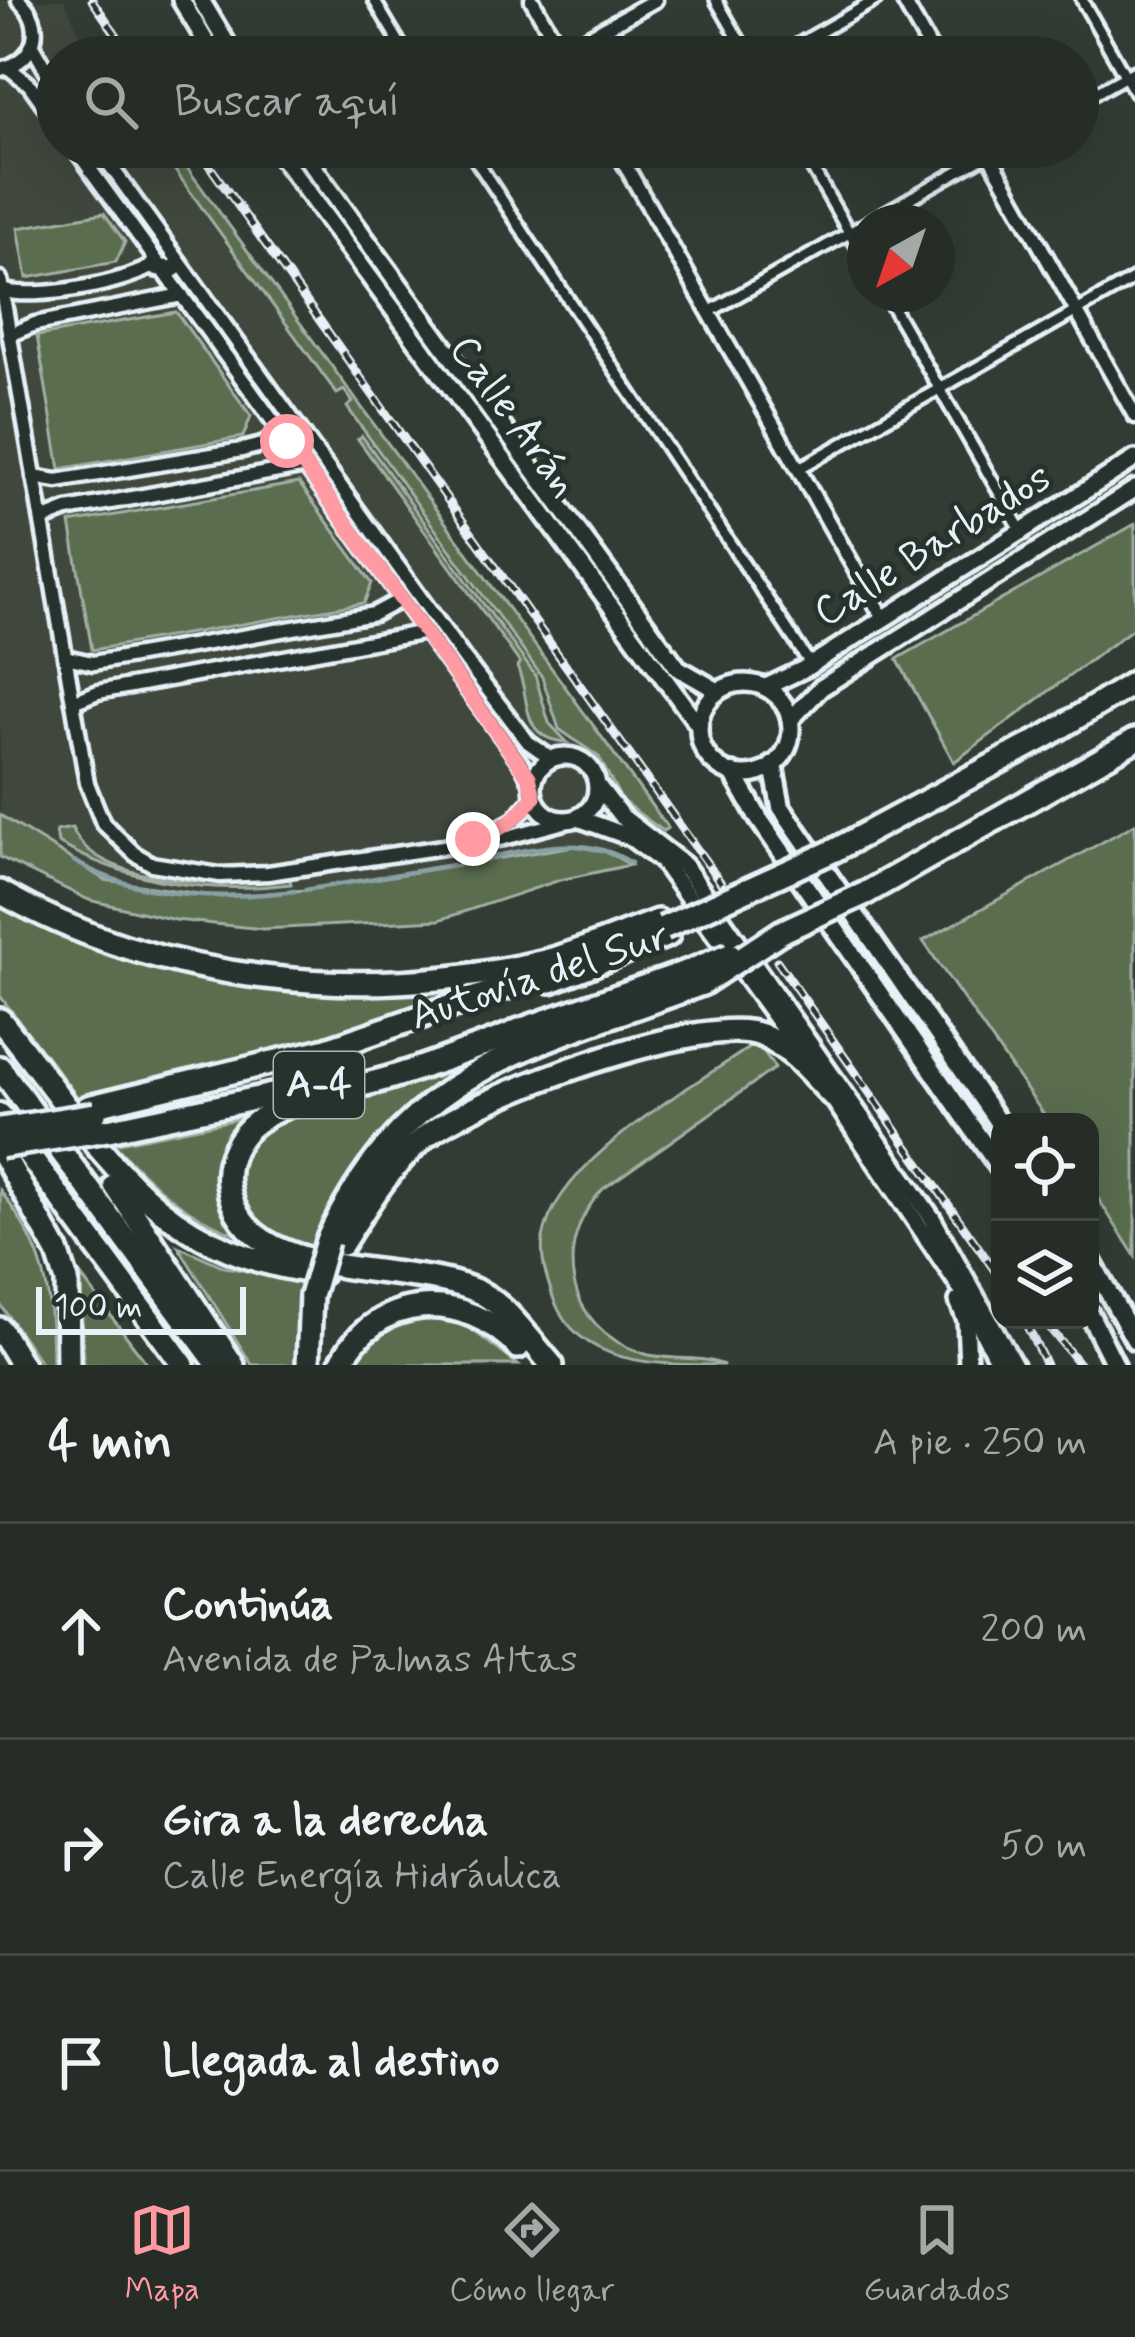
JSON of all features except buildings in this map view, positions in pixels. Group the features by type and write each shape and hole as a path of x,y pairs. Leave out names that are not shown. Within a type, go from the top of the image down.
{"highway":[{"path":"0,1133 97,1117 327,1049 456,1008 663,928 928,802 1135,682"},
{"name":"A-4","path":"824,913 1135,740"},
{"path":"0,892 39,914 145,953 248,976 355,983 438,980 548,960 663,928"},
{"name":"Autovía del Sur","path":"97,1117 306,1088 527,1028 697,977 824,913"},
{"path":"308,1365 318,1298 344,1204 386,1144 455,1084 530,1044 697,977"},
{"path":"0,1023 144,1200 182,1230 275,1266 453,1292 512,1321"},
{"path":"0,1023 165,1254 233,1365"},
{"path":"527,1028 437,1064 273,1113 243,1134 234,1148 227,1180 238,1214 278,1248 313,1260 452,1283 493,1301 552,1365"},
{"path":"334,1243 390,1169 430,1133 482,1105 654,1042 721,1028 760,1034 793,1054 831,1094"},
{"path":"0,1068 218,1365"},
{"path":"0,1133 110,1265 183,1365"},
{"path":"0,1133 63,1267 68,1365"},
{"path":"318,1298 318,1365"},
{"path":"340,1365 355,1340 395,1310 437,1305 471,1312 495,1325 536,1365"},
{"path":"0,1329 22,1365"}],"main road":[{"path":"773,765 781,807 992,1113"},
{"path":"733,773 991,1155"},
{"path":"1099,1275 1135,1340"},
{"path":"1097,1329 1115,1365"}],"street":[{"path":"181,0 202,36"},
{"path":"201,0 223,36"},
{"path":"374,0 395,36"},
{"path":"532,0 552,36"},
{"path":"595,36 655,0"},
{"path":"716,0 736,36"},
{"path":"813,36 876,0"},
{"path":"903,0 923,36"},
{"path":"1082,0 1130,74 1135,94"},
{"path":"27,2 36,31 32,47 4,69 36,95"},
{"path":"32,47 36,54"},
{"path":"1099,91 1130,74"},
{"path":"90,168 306,441 524,737 552,759"},
{"path":"109,168 182,295 279,437 306,466 426,632 547,815 630,837 662,861 923,1228 1000,1365"},
{"name":"Calle Arán","path":"289,168 698,726"},
{"name":"Calle Arán","path":"314,168 678,668 718,691"},
{"path":"481,168 811,665"},
{"path":"628,168 883,619"},
{"path":"812,168 847,229"},
{"path":"898,204 960,168"},
{"path":"1002,168 1135,416"},
{"path":"709,312 847,233"},
{"path":"2,290 48,291 124,278 163,265"},
{"path":"799,470 1135,278"},
{"path":"0,279 2,315 73,702 96,809 114,836 143,859 220,874 268,873 545,830 591,808 598,785"},
{"path":"9,334 34,324 182,295"},
{"path":"895,312 1023,534"},
{"path":"34,477 61,480 242,450 279,437 306,441"},
{"name":"Calle Barbados","path":"766,688 1023,534 1135,459"},
{"path":"42,520 68,510 306,466"},
{"name":"Calle Barbados","path":"790,720 821,688 1135,489"},
{"path":"65,657 93,663 374,614 401,603 425,604"},
{"path":"73,702 98,692 426,632"},
{"path":"733,684 766,688 782,701 790,720 784,753 773,765 733,773 715,764 702,747 698,726 704,706 718,691 733,684"},
{"path":"479,838 509,824 533,792 540,767 552,759 581,760 615,810 684,866 932,1218 1014,1365"},
{"path":"923,1228 965,1320 968,1365"}],"shaded area":[{"path":"0,0 65,0 84,36 36,36 36,168 187,168 668,828 524,882 211,904 46,879 0,855"}],"green space":[{"path":"173,168 187,168 668,828 663,831 622,801 599,757 559,729 542,677 347,407 353,402 344,390 337,394"},
{"path":"104,213 125,242 116,262 27,278 18,228"},
{"path":"176,312 251,416 243,437 60,469 37,336"},
{"path":"362,436 535,675 549,723 567,742 541,734 534,725 517,667 520,663 358,439"},
{"path":"299,483 372,583 364,603 92,650 70,523"},
{"path":"1135,524 1135,627 954,762 897,659"},
{"path":"0,815 105,880 220,897 306,890 574,846 608,852 630,865 560,880 439,920 263,929 175,920 89,900 0,857"},
{"path":"1135,824 1135,1256 1099,1200 1099,1113 1043,1113 923,941"},
{"path":"72,828 86,848 137,873 203,882 290,879 291,884 200,886 142,876 58,843 56,831"},
{"path":"0,903 83,945 178,972 322,990 468,989 278,1050 79,1099 0,996"},
{"path":"757,1042 775,1068 603,1189 576,1234 572,1258 582,1305 616,1341 652,1356 724,1365 646,1362 600,1349 566,1321 551,1292 542,1246 554,1208 600,1153"},
{"path":"481,1056 404,1109 346,1183 312,1253 251,1239 202,1219 159,1188 114,1144 297,1107"},
{"path":"0,1190 28,1233 43,1272 52,1365 42,1365 0,1304"},
{"path":"178,1246 225,1267 304,1281 297,1365 252,1365"},
{"path":"81,1276 148,1365 83,1365"},
{"path":"429,1319 466,1325 518,1365 351,1365 384,1333"}],"waterway":[{"path":"461,863 570,846 591,847 631,863"},
{"path":"74,861 125,883 181,894 295,891"},
{"path":"305,890 452,865"}],"railway":[{"path":"92,0 117,36"},
{"path":"211,168 721,883"},
{"path":"777,961 991,1265"},
{"path":"1028,1329 1046,1365"},
{"path":"1050,1329 1080,1365"}],"route":[{"path":"287,441 529,777 534,797 524,811 506,826 473,839"}]}
